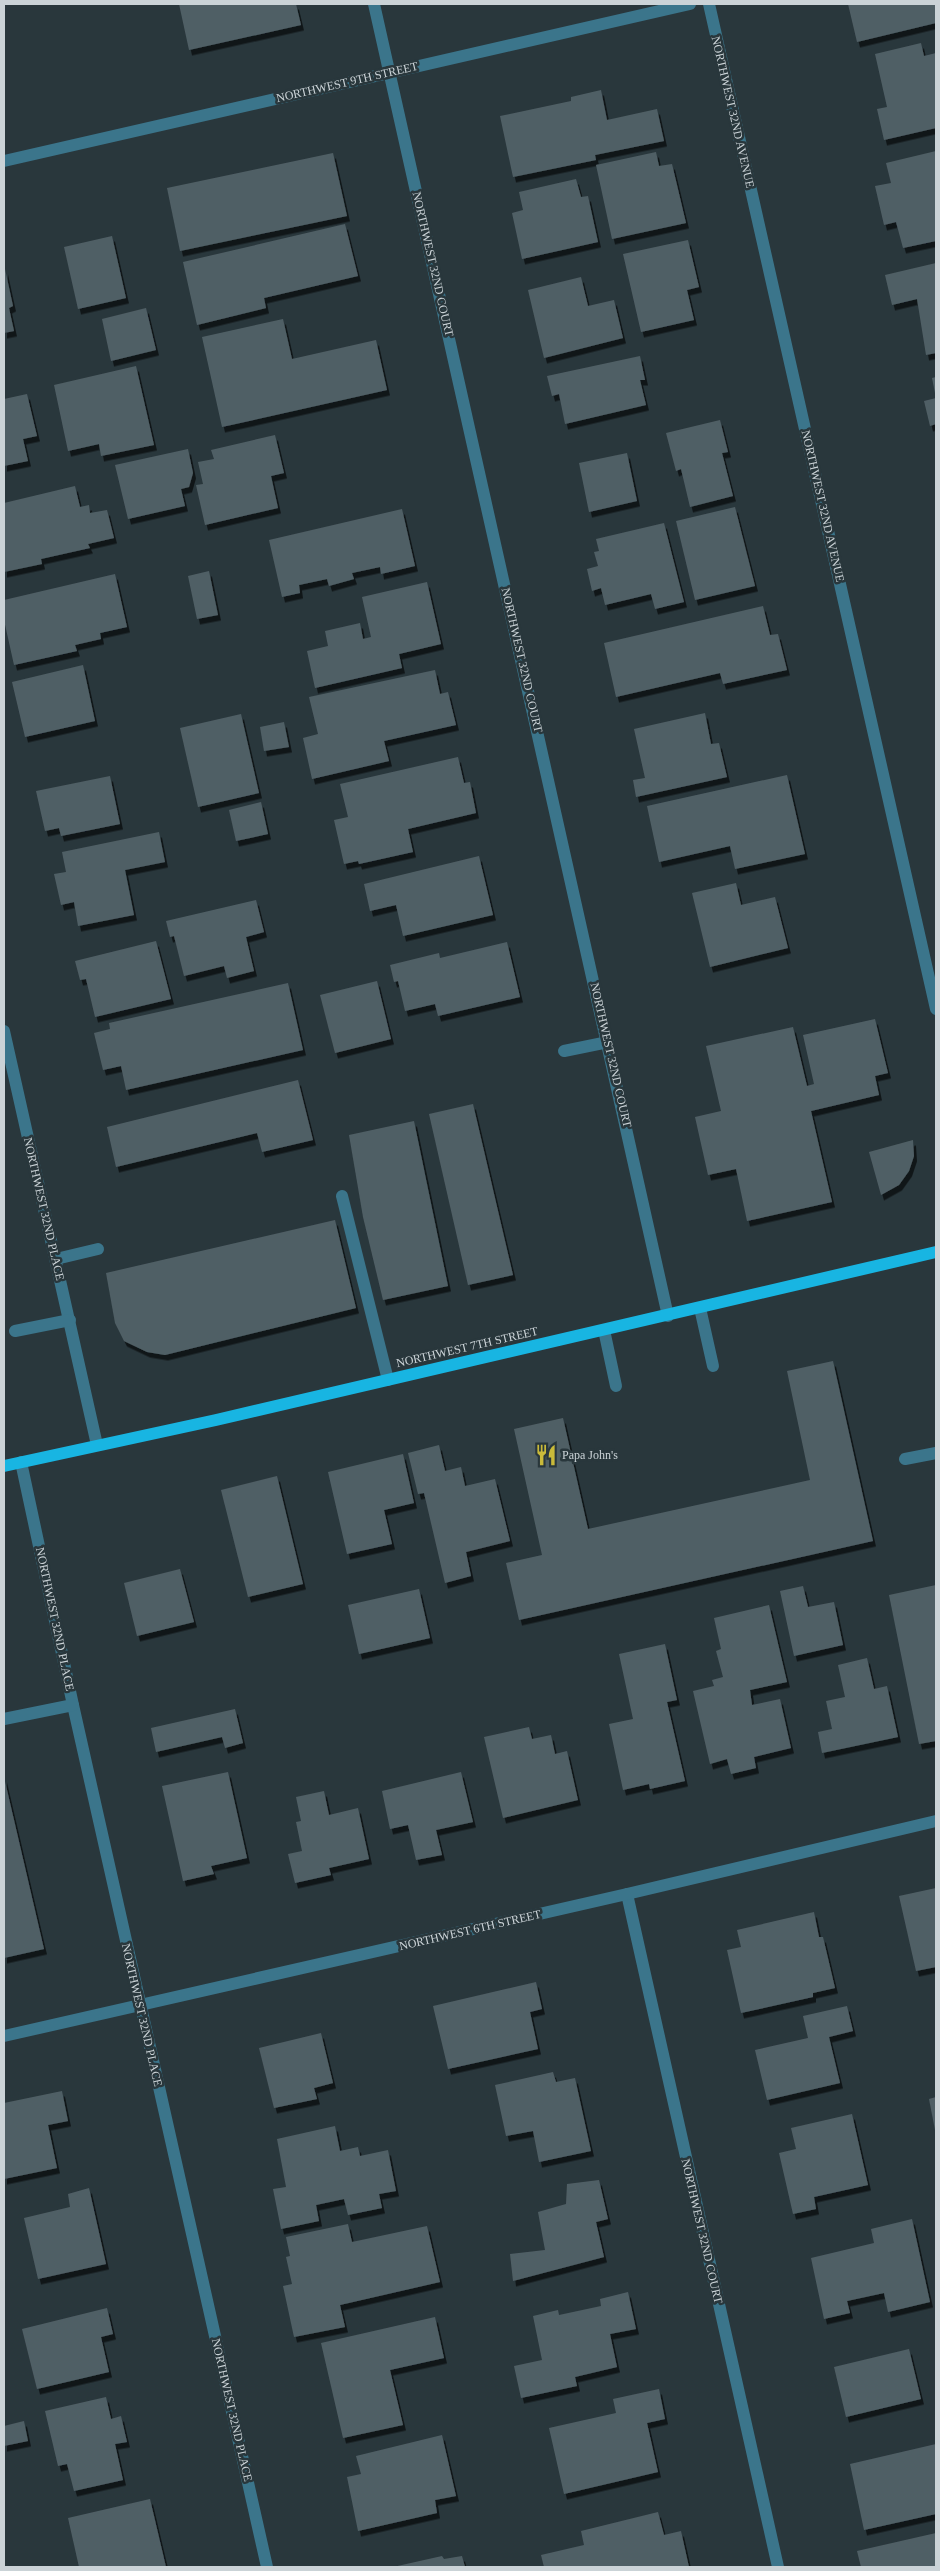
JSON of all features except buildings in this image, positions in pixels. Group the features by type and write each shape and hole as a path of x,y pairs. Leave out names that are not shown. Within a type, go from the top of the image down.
{"main road":[{"name":"NORTHWEST 7TH STREET","path":"4,1466 668,1316 936,1252"}],"street":[{"name":"NORTHWEST 32ND COURT","path":"374,4 668,1316"},
{"name":"NORTHWEST 9TH STREET","path":"4,161 690,4"},
{"name":"NORTHWEST 32ND AVENUE","path":"708,4 932,967 936,1009"},
{"name":"NORTHWEST 32ND PLACE","path":"4,1031 97,1445"},
{"path":"564,1052 608,1042"},
{"path":"342,1196 388,1380"},
{"path":"56,1259 98,1249"},
{"path":"700,1308 712,1366"},
{"path":"15,1331 70,1320"},
{"path":"604,1330 616,1386"},
{"path":"904,1459 936,1452"},
{"name":"NORTHWEST 32ND PLACE","path":"21,1462 73,1705 267,2567"},
{"path":"4,1719 73,1705"},
{"name":"NORTHWEST 6TH STREET","path":"4,2036 627,1894 936,1821"},
{"name":"NORTHWEST 32ND COURT","path":"627,1894 778,2567"}],"place":[{"name":"Papa John's","path":"546,1455"}]}
